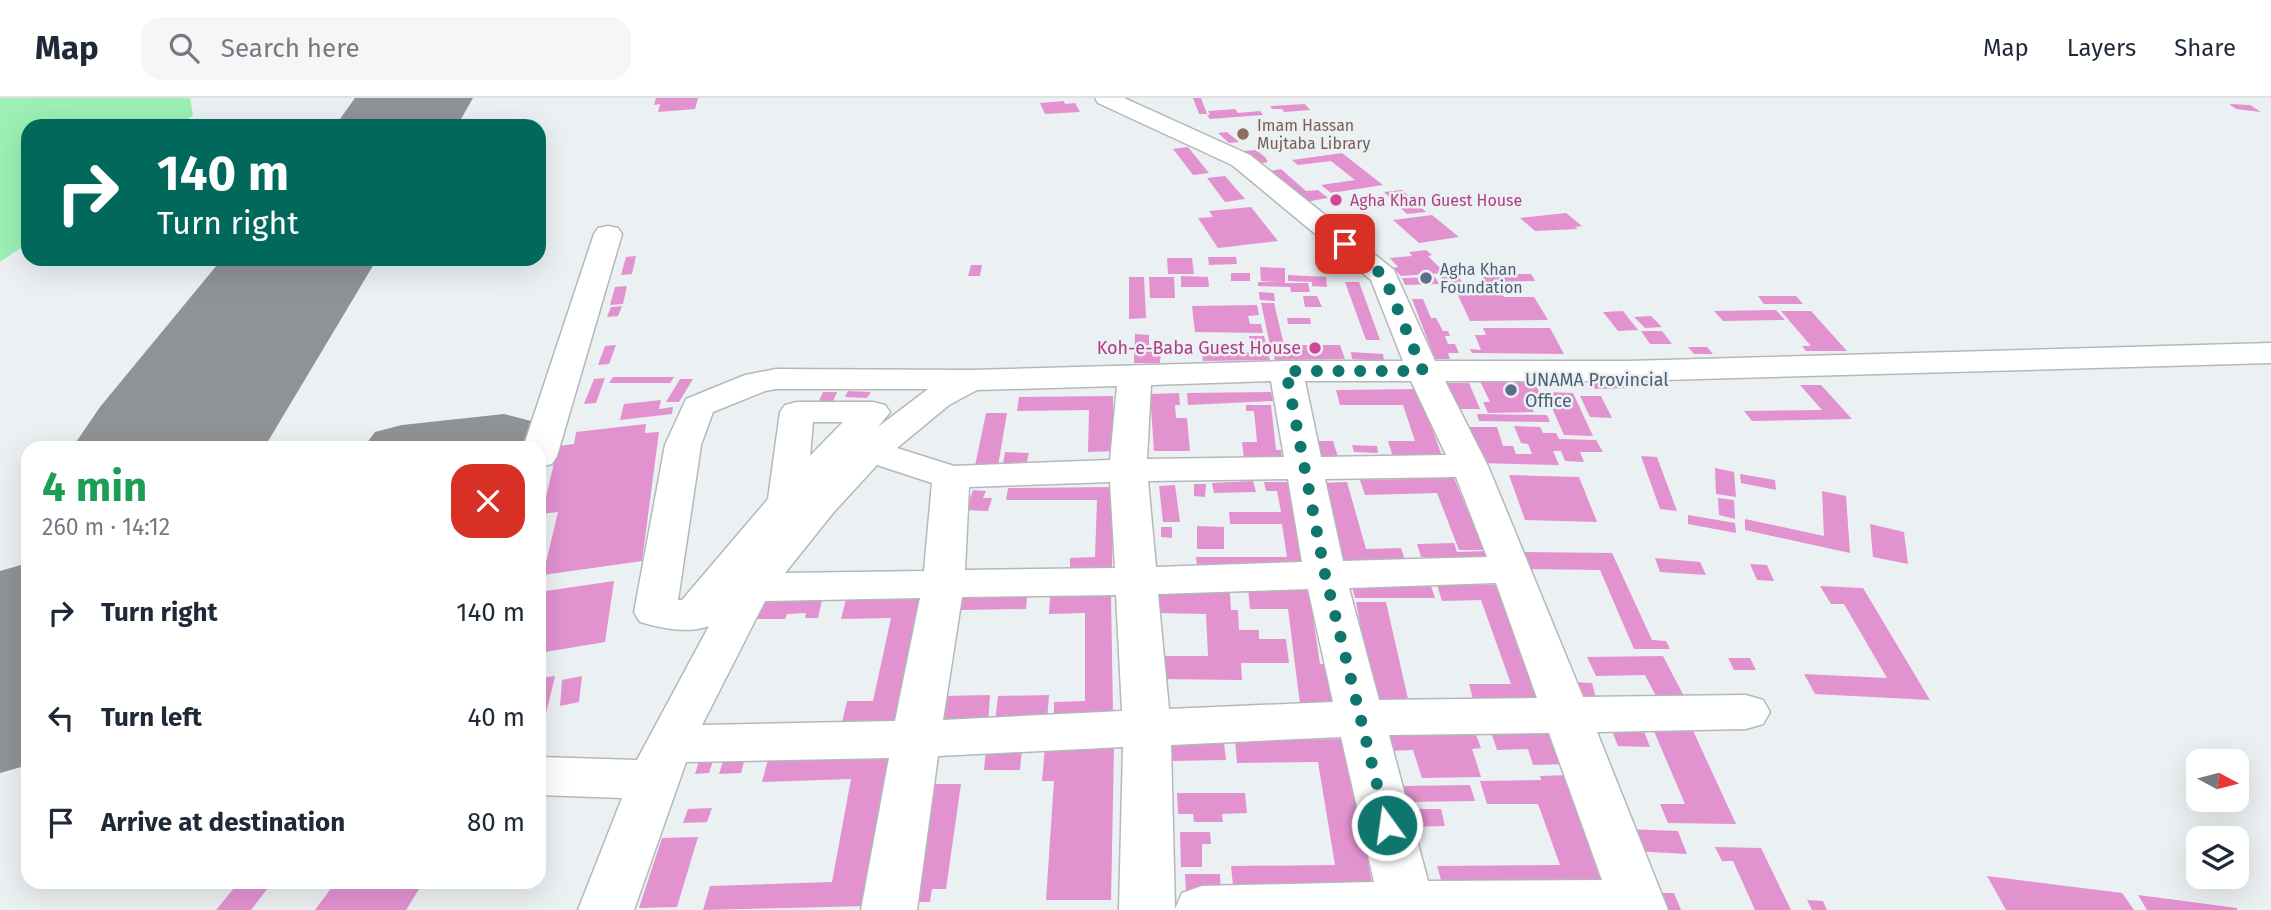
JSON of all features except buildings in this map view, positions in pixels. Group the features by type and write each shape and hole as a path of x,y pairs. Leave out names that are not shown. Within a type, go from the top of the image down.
{"street":[{"path":"1106,98 1178,118 1241,160 1384,276 1423,371 1470,466 1512,569 1639,907 1202,910"},
{"path":"544,441 608,234"},
{"path":"786,501 693,616 655,612 683,445 698,406 757,382 776,379 970,380 1286,371 1628,371 2271,353"},
{"path":"1286,371 1325,574 1408,907"},
{"path":"1135,375 1128,470 1147,728 1147,910"},
{"path":"606,910 662,762 751,587 819,505 870,451 937,398 970,380"},
{"path":"870,451 951,477 1128,470 1470,466"},
{"path":"889,910 944,582 951,477"},
{"path":"751,587 1512,569"},
{"path":"546,775 916,739 1361,718 1746,712"}],"green space":[{"path":"0,98 190,98 193,115 188,119 21,119 21,248 0,262"}],"taxiway":[{"path":"189,418 198,441"},
{"path":"467,441 504,437"}],"runway":[{"path":"401,119 416,98"},
{"path":"173,441 297,266"},
{"path":"0,685 21,655"}],"place":[{"name":"Imam Hassan Mujtaba Library","path":"1243,134"},
{"name":"Agha Khan Guest House","path":"1336,200"},
{"name":"Agha Khan Foundation","path":"1426,278"},
{"name":"Koh-e-Baba Guest House","path":"1315,348"},
{"name":"UNAMA Provincial Office","path":"1511,390"}],"route":[{"path":"1345,244 1384,276 1423,371 1286,371 1325,574 1387,825"}]}
